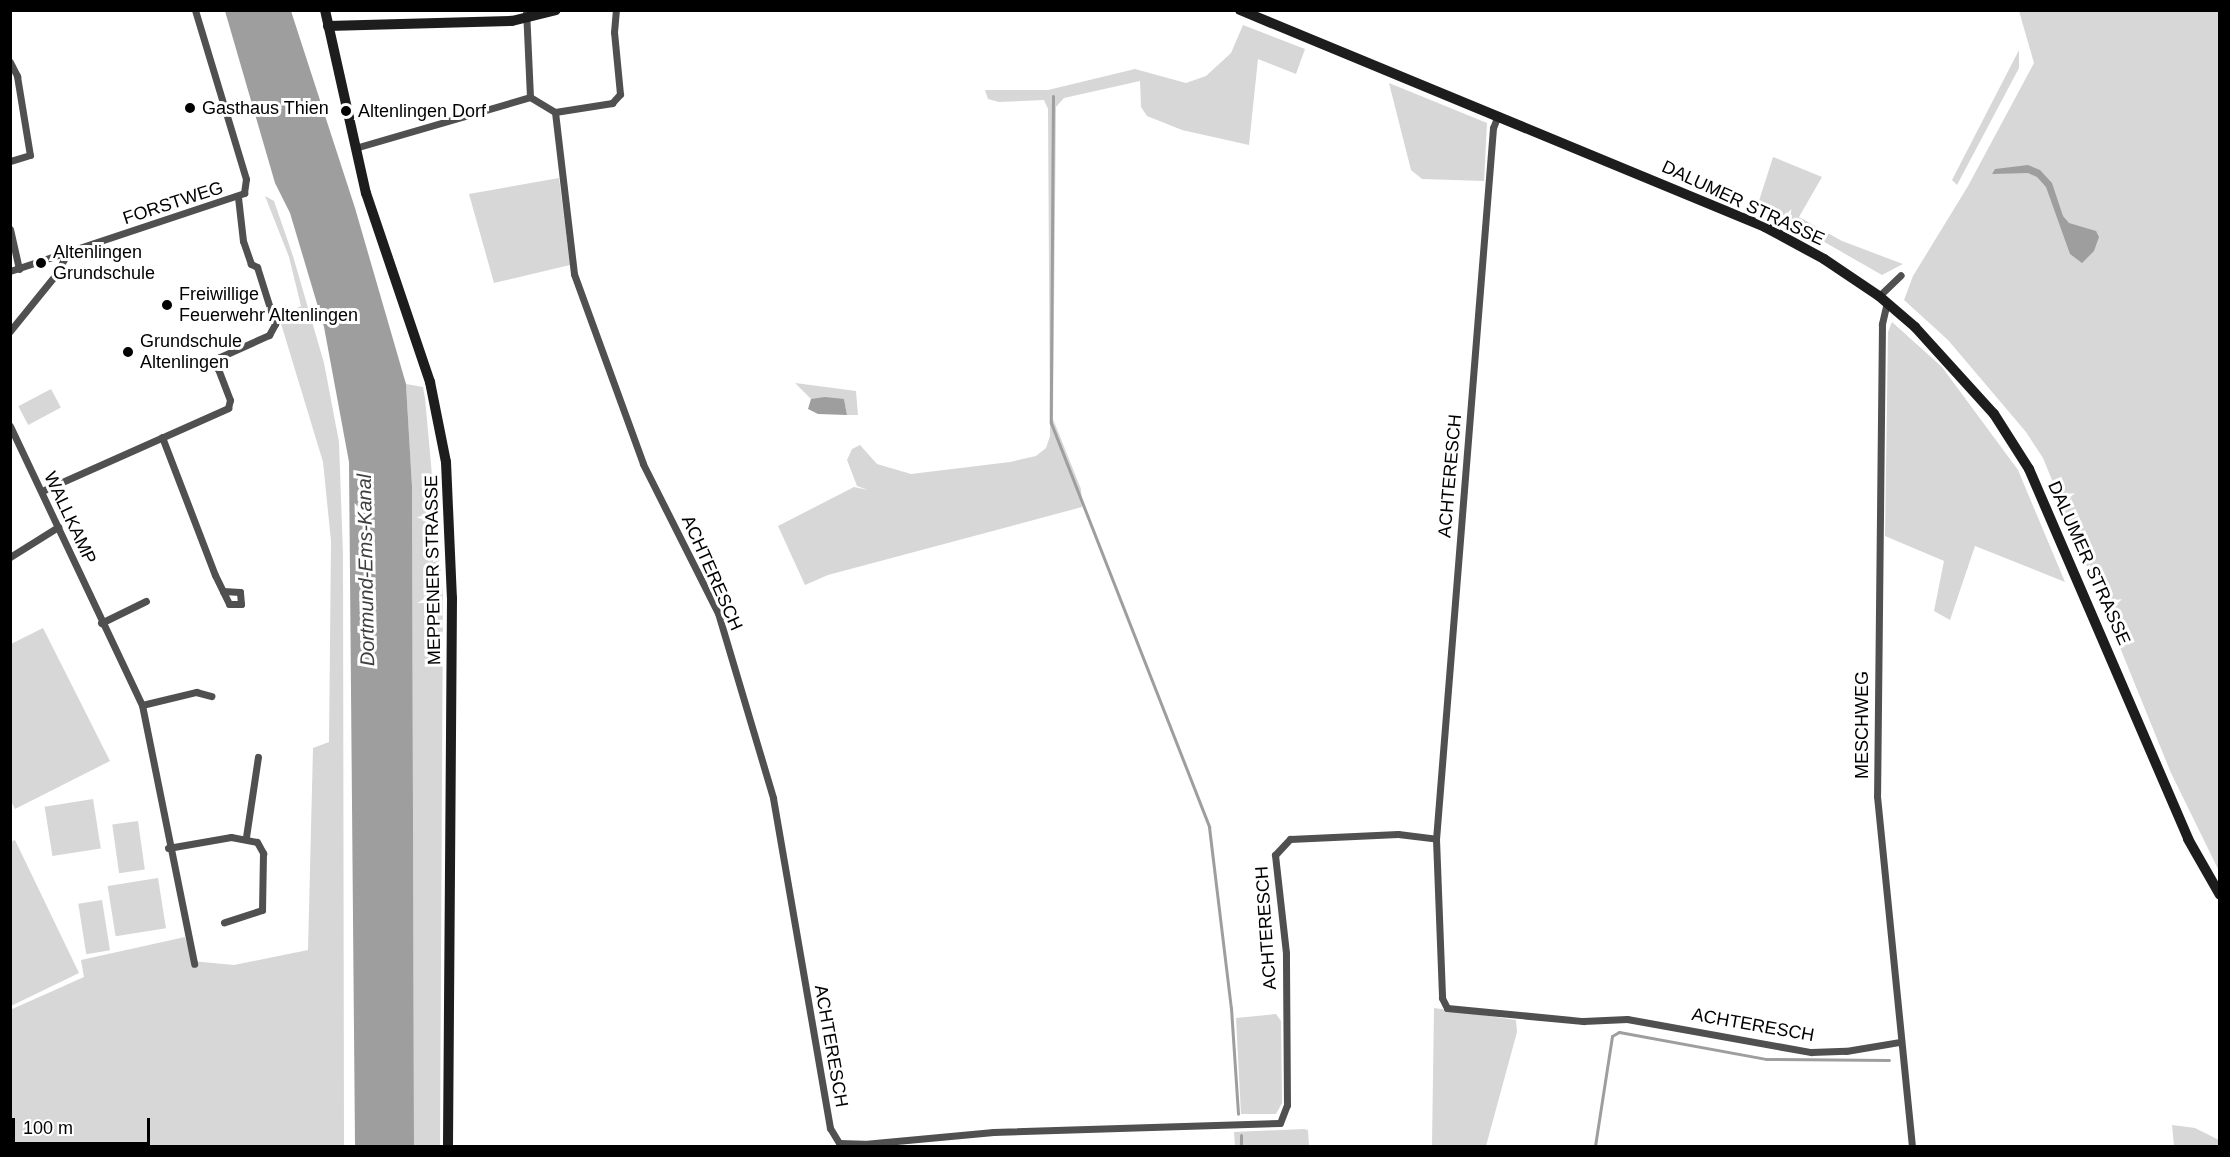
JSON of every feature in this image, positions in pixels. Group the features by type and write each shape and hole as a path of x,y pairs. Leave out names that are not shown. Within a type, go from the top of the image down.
{"main road":[{"name":"MEPPENER STRASSE","path":"325,10 366,193 430,382 450,492 448,1146"},
{"path":"328,26 527,15 556,10"},
{"name":"DALUMER STRASSE","path":"1240,10 1765,227 1824,259 1883,299 1942,353 1994,414 2029,469 2188,838 2220,895"}],"street":[{"name":"FORSTWEG","path":"10,271 66,255 238,197 246,179 195,10"},
{"path":"355,148 530,97 555,112 599,107 612,103 620,94 614,32 616,10"},
{"path":"527,15 530,97"},
{"path":"10,62 17,76 30,155 10,161"},
{"name":"ACHTERESCH","path":"555,112 574,274 643,464 718,613 773,798 830,1128 839,1143 864,1144 993,1132 1280,1123 1287,1105 1286,952 1275,855 1290,839 1300,838 1398,834 1436,840"},
{"name":"ACHTERESCH","path":"1498,115 1493,128 1436,840 1442,998 1447,1008 1583,1021 1628,1019 1811,1052 1900,1042"},
{"path":"42,491 228,408 230,400 218,369 220,357 269,335 275,324 257,267 251,264 243,240 238,197"},
{"path":"10,229 20,269"},
{"path":"10,331 57,273 66,255"},
{"path":"1883,299 1901,275"},
{"name":"MESCHWEG","path":"1883,299 1877,796 1912,1146"},
{"name":"WALLKAMP","path":"10,426 142,705 168,848 194,964"},
{"path":"162,437 223,591"},
{"path":"10,557 58,527"},
{"path":"102,623 146,601"},
{"path":"142,705 196,692 211,696"},
{"path":"246,837 258,758"},
{"path":"168,848 246,837 257,842 263,853 262,910 224,922"}],"shaded area":[{"path":"2019,11 2219,11 2219,871 2171,773 2043,458 2026,432 1948,340 1904,300 1913,276 1968,186 2034,63"},
{"path":"1243,25 1305,49 1296,74 1258,59 1249,145 1182,130 1147,116 1141,107 1140,81 1064,98 1056,107 1053,419 1081,489 1082,507 828,575 805,585 778,526 854,487 868,490 857,486 847,460 852,449 860,445 877,464 911,474 1010,462 1036,456 1046,448 1050,436 1048,109 1044,100 999,102 988,99 985,90 1048,90 1135,69 1186,83 1206,76 1231,53"},
{"path":"2019,50 2019,68 1957,185 1952,180"},
{"path":"1389,83 1487,123 1484,181 1422,179 1411,170"},
{"path":"1773,157 1822,177 1799,217 1842,241 1903,264 1882,275 1758,204"},
{"path":"559,178 570,265 494,283 469,194"},
{"path":"265,196 274,201 293,256 324,363 339,442 343,555 344,1146 11,1146 10,1010 84,977 81,960 185,937 192,961 234,965 308,950 313,748 329,742 331,541 323,462 279,317 301,306 289,257"},
{"path":"1892,322 1942,367 2018,470 2065,582 1975,546 1950,620 1934,611 1944,561 1885,536 1888,332"},
{"path":"795,383 856,391 858,415 847,415 844,399 811,399"},
{"path":"406,384 423,387 425,398 443,597 440,1146 414,1146 412,486"},
{"path":"51,389 61,408 28,425 18,406"},
{"path":"43,628 110,761 15,809 10,799 11,644"},
{"path":"93,799 101,848 52,856 45,807"},
{"path":"138,821 145,870 119,873 112,825"},
{"path":"15,840 79,973 11,1006 10,842"},
{"path":"158,878 166,928 116,936 108,886"},
{"path":"102,900 110,950 86,954 78,904"},
{"path":"1434,1008 1516,1020 1517,1032 1486,1146 1432,1146"},
{"path":"1276,1014 1281,1021 1282,1103 1276,1114 1241,1114 1236,1018"},
{"path":"2172,1125 2195,1128 2219,1140 2219,1146 2174,1146"},
{"path":"1308,1130 1309,1146 1235,1146 1234,1132"}],"water":[{"name":"Dortmund-Ems-Kanal","path":"225,11 291,11 355,208 406,384 412,486 414,1146 355,1146 349,462 324,327 290,213 275,183"},
{"path":"2028,165 2040,170 2052,183 2063,216 2069,223 2096,231 2099,237 2094,251 2082,263 2070,254 2046,187 2037,177 2028,173 1992,174 1995,169"},
{"path":"825,397 844,399 847,415 818,414 808,409 811,399"}],"waterway":[{"path":"1053,96 1051,423 1209,827 1231,1008 1238,1114"},
{"path":"1595,1146 1612,1036 1619,1032 1766,1059 1889,1060"},
{"path":"1241,1135 1241,1146"}],"place":[{"name":"Gasthaus Thien","path":"190,108"},
{"name":"Altenlingen Dorf","path":"346,111"},
{"name":"Altenlingen Grundschule","path":"41,263"},
{"name":"Freiwillige Feuerwehr Altenlingen","path":"167,305"},
{"name":"Grundschule Altenlingen","path":"128,352"}]}
